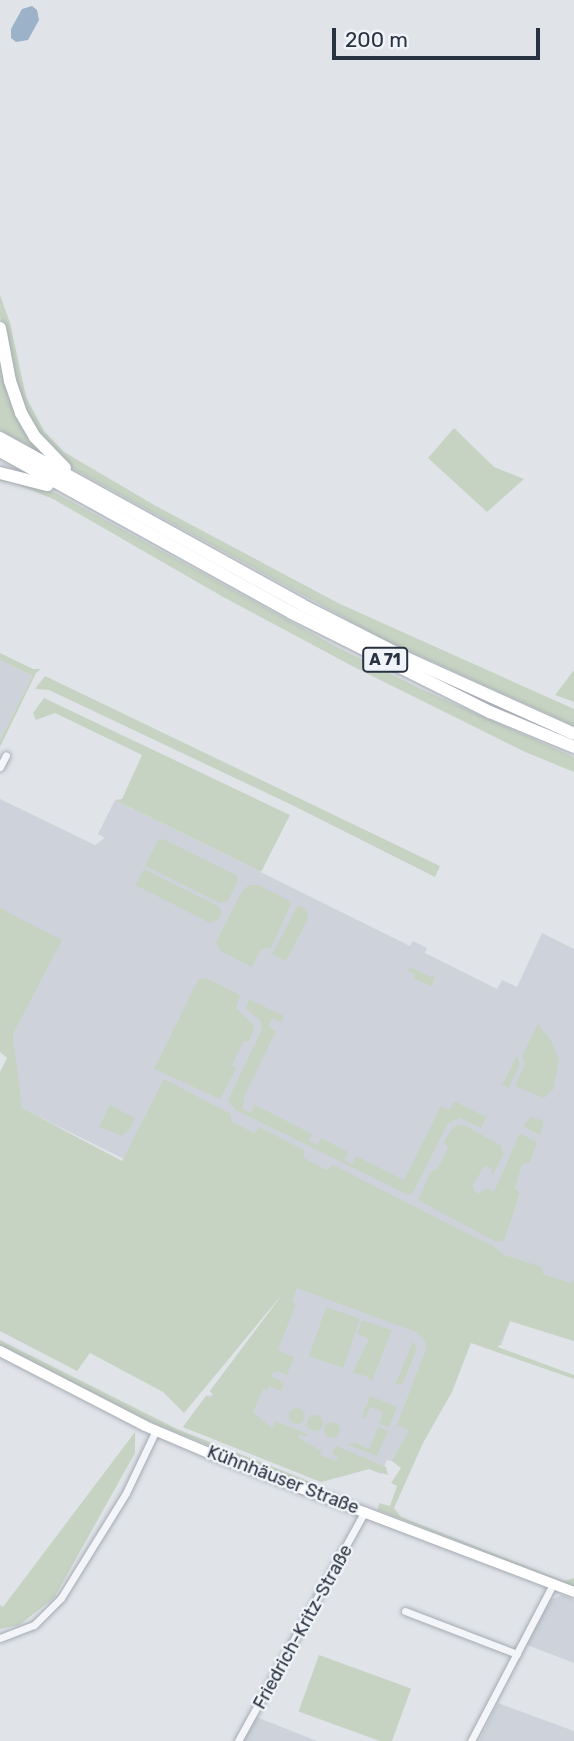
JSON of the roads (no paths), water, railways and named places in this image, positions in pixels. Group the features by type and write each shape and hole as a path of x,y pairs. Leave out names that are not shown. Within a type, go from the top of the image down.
{"highway":[{"path":"0,328 10,381 21,413 35,437 70,484"},
{"name":"A 71","path":"0,438 70,484 316,625 490,712 574,747"},
{"name":"A 71","path":"0,451 70,484 406,658 574,734"},
{"path":"0,473 70,484"}],"street":[{"path":"0,766 6,755"},
{"name":"Kühnhäuser Straße","path":"0,1351 156,1430 574,1592"},
{"path":"0,1638 34,1625 61,1598 126,1493 156,1430"},
{"name":"Friedrich-Kritz-Straße","path":"239,1741 365,1511"},
{"path":"471,1741 553,1584"},
{"path":"405,1611 517,1654"}],"water":[{"path":"32,6 37,10 39,20 28,40 16,42 11,38 11,29 22,9"}]}
